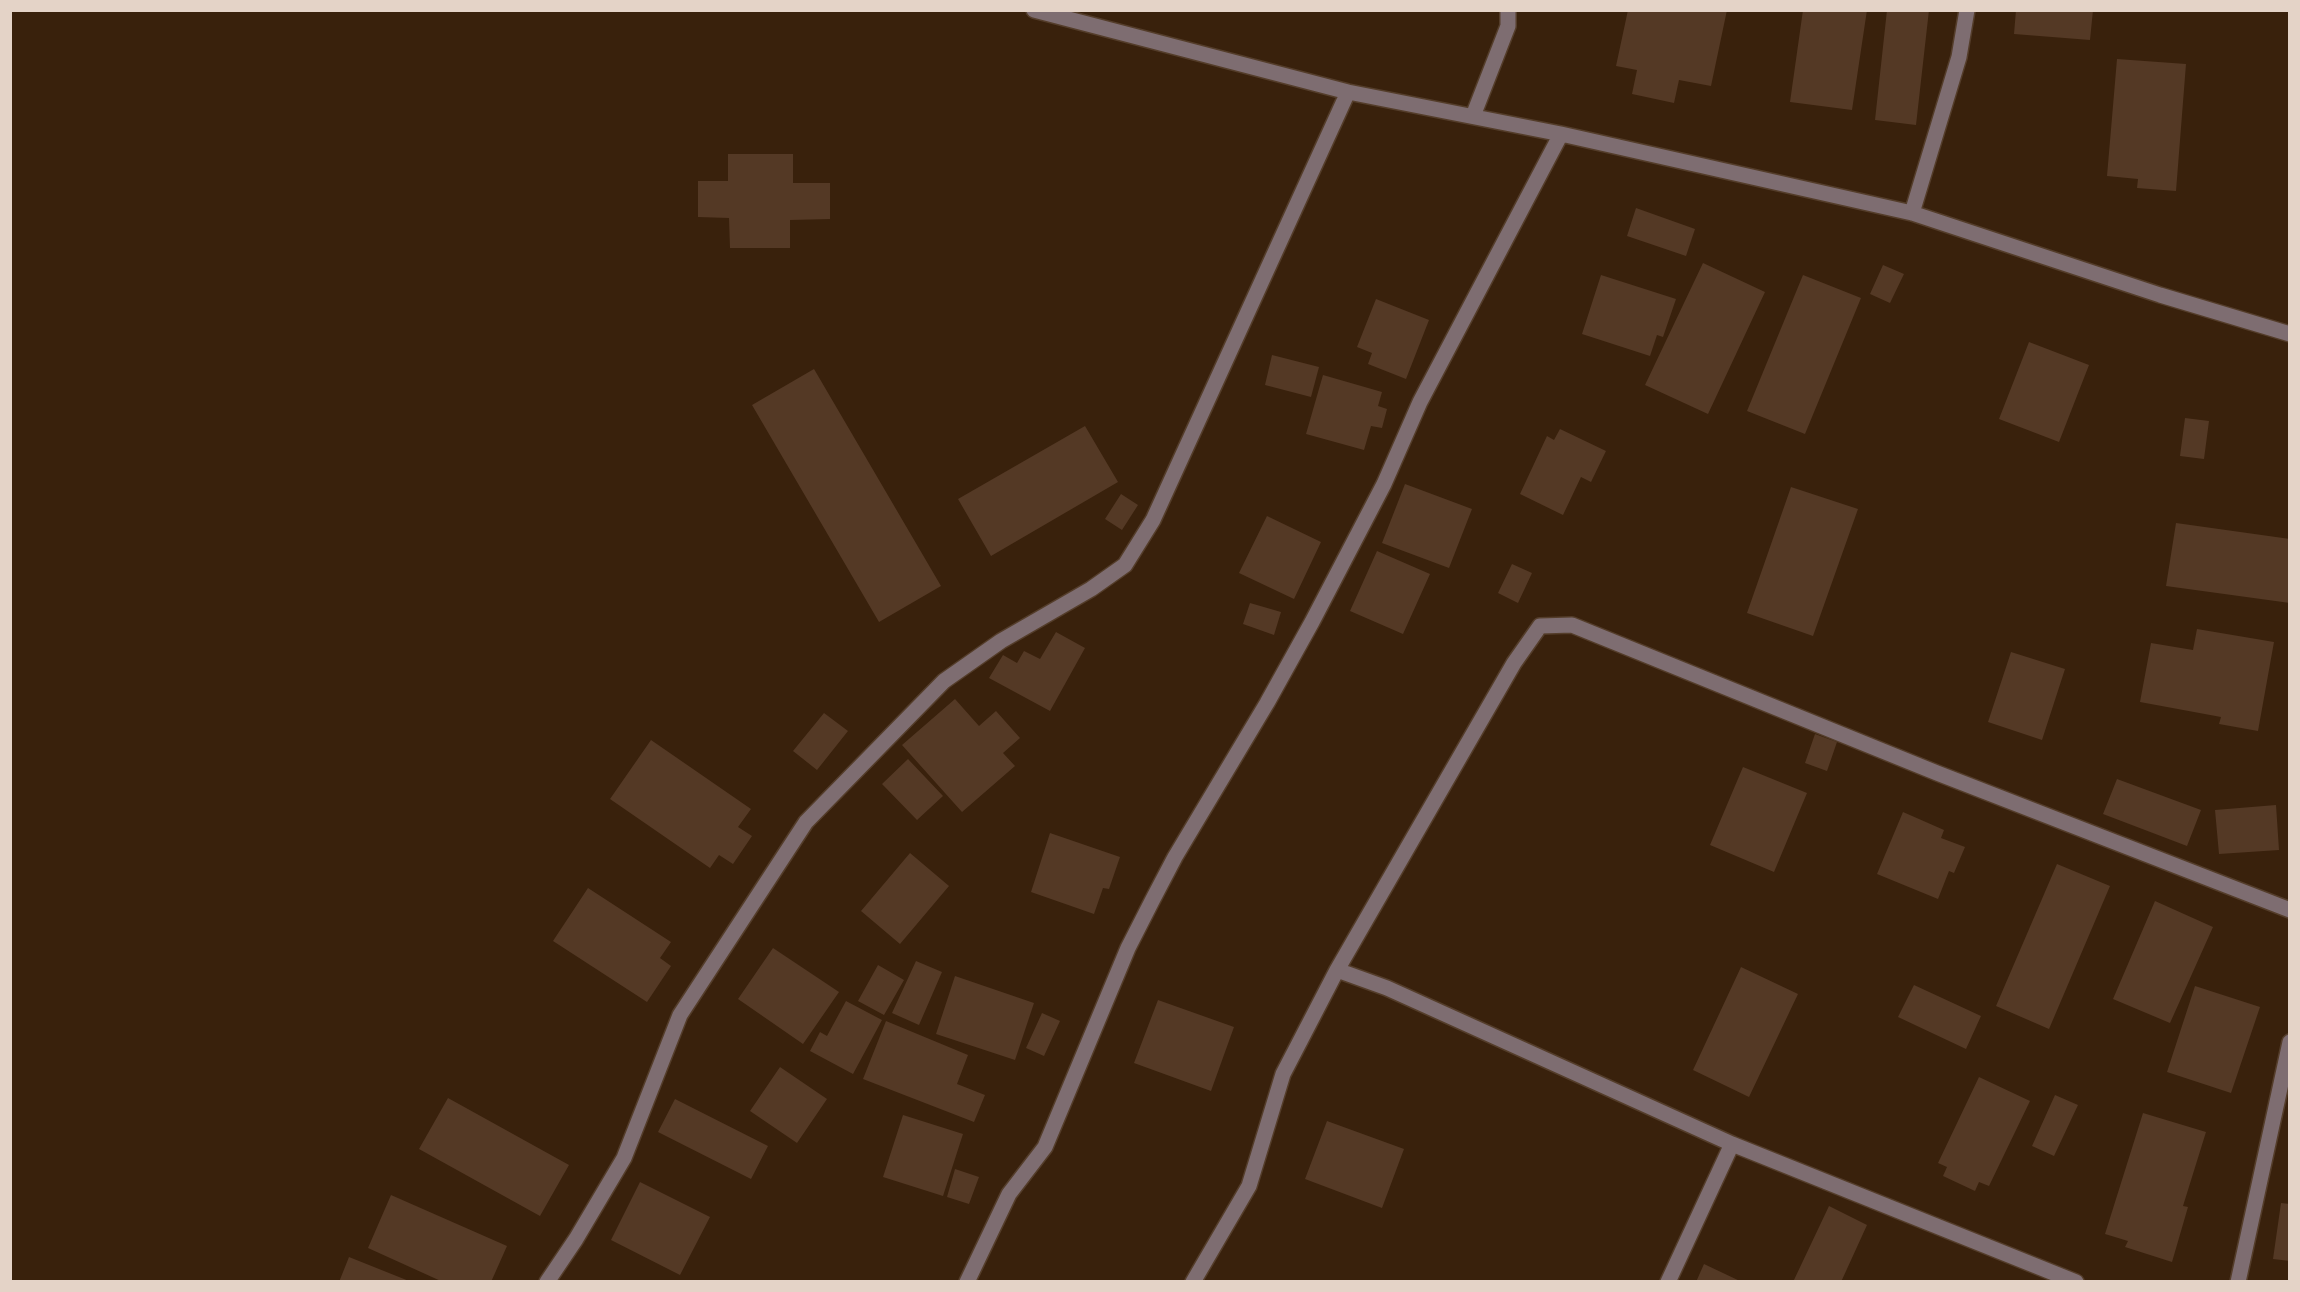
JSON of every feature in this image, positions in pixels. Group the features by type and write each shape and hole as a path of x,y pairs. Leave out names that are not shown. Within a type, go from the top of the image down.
{"street":[{"path":"1034,10 1348,92 1561,134 1912,213 2289,334"},
{"path":"1473,116 1508,26 1508,10"},
{"path":"1912,213 1959,57 1967,10"},
{"path":"547,1281 576,1239 624,1158 680,1015 806,822 944,681 1001,641 1091,589 1125,565 1153,520 1348,92"},
{"path":"967,1281 1009,1194 1045,1147 1128,948 1164,878 1267,703 1317,611 1384,484 1424,393 1561,134"},
{"path":"1193,1281 1249,1186 1283,1074 1337,970 1514,663 1540,626 1572,625 1937,773 2289,910"},
{"path":"1337,970 1387,988 1732,1144 2076,1281"},
{"path":"2238,1281 2289,1042"},
{"path":"1668,1281 1732,1144"}],"building":[{"path":"1628,10 1727,10 1711,86 1679,80 1674,103 1632,94 1637,70 1616,66"},
{"path":"1803,10 1867,10 1852,110 1790,102"},
{"path":"1887,10 1929,10 1916,125 1875,120"},
{"path":"2016,10 2093,10 2090,40 2014,34"},
{"path":"2117,59 2186,64 2176,191 2137,188 2138,179 2107,176"},
{"path":"728,154 793,154 793,183 830,183 830,219 790,220 790,248 730,248 729,218 698,217 698,181 728,181"},
{"path":"1636,208 1695,229 1686,256 1627,236"},
{"path":"1703,263 1765,292 1708,414 1645,385"},
{"path":"1883,265 1904,274 1890,303 1870,294"},
{"path":"1601,275 1676,299 1663,337 1657,335 1650,356 1582,334"},
{"path":"1803,275 1861,298 1805,434 1747,411"},
{"path":"1376,299 1429,320 1406,379 1368,364 1372,353 1357,347"},
{"path":"2029,342 2089,365 2059,442 1999,419"},
{"path":"1272,355 1319,367 1311,397 1265,385"},
{"path":"814,369 941,586 879,622 752,405"},
{"path":"1323,375 1382,392 1378,406 1387,409 1382,428 1371,426 1364,450 1306,434"},
{"path":"2185,418 2209,421 2204,459 2180,456"},
{"path":"1085,426 1118,482 991,556 958,499"},
{"path":"1560,429 1606,451 1591,482 1581,477 1563,515 1520,494 1547,436 1554,440"},
{"path":"1405,484 1472,509 1449,568 1382,543"},
{"path":"1791,487 1858,509 1813,636 1747,613"},
{"path":"1121,494 1138,505 1122,530 1105,519"},
{"path":"1267,516 1321,542 1294,599 1239,573"},
{"path":"2176,523 2290,539 2290,603 2166,586"},
{"path":"1377,551 1430,574 1403,634 1350,611"},
{"path":"1512,564 1532,573 1518,603 1498,593"},
{"path":"1250,603 1281,612 1274,635 1243,624"},
{"path":"2197,629 2274,642 2258,731 2219,724 2221,717 2140,702 2151,643 2193,650"},
{"path":"1056,632 1085,648 1050,711 989,678 1003,655 1017,663 1024,651 1040,659"},
{"path":"2011,652 2065,669 2042,740 1988,722"},
{"path":"955,699 979,726 996,711 1020,738 1003,753 1015,766 962,812 902,745"},
{"path":"824,713 848,731 817,770 793,751"},
{"path":"1815,734 1837,742 1827,771 1805,763"},
{"path":"651,740 751,809 738,827 752,836 733,864 719,855 710,868 610,799"},
{"path":"908,759 943,796 917,820 882,784"},
{"path":"1743,767 1807,793 1774,872 1710,845"},
{"path":"2117,779 2201,810 2187,846 2103,814"},
{"path":"2276,805 2279,850 2219,854 2215,810"},
{"path":"1903,812 1944,830 1941,838 1965,847 1954,873 1949,871 1938,899 1877,874"},
{"path":"1050,833 1120,857 1109,889 1103,888 1094,914 1031,892"},
{"path":"910,853 949,886 900,944 861,911"},
{"path":"2057,864 2110,886 2049,1029 1996,1006"},
{"path":"588,888 671,942 660,958 671,966 647,1002 553,941"},
{"path":"2155,901 2213,927 2170,1023 2113,999"},
{"path":"773,948 839,992 803,1044 738,999"},
{"path":"916,961 942,972 919,1025 892,1013"},
{"path":"878,965 904,980 884,1015 858,1001"},
{"path":"1741,967 1798,994 1749,1097 1693,1070"},
{"path":"955,976 1034,1003 1015,1060 936,1034"},
{"path":"1914,985 1981,1016 1966,1049 1898,1017"},
{"path":"2195,986 2260,1007 2231,1093 2167,1072"},
{"path":"1158,1000 1234,1027 1211,1091 1134,1063"},
{"path":"846,1001 882,1020 853,1074 810,1051 820,1032 827,1036"},
{"path":"1042,1013 1060,1021 1044,1056 1026,1048"},
{"path":"886,1021 968,1055 957,1084 985,1095 974,1122 863,1079"},
{"path":"780,1067 827,1099 797,1143 750,1111"},
{"path":"1979,1077 2030,1101 1989,1186 1979,1182 1975,1191 1943,1176 1947,1167 1938,1163"},
{"path":"2055,1095 2078,1105 2054,1156 2032,1146"},
{"path":"448,1098 569,1165 540,1216 419,1149"},
{"path":"675,1099 768,1146 751,1179 658,1132"},
{"path":"2143,1113 2206,1132 2183,1206 2188,1207 2172,1262 2125,1247 2128,1241 2105,1234"},
{"path":"903,1115 963,1134 943,1196 883,1177"},
{"path":"1327,1121 1404,1149 1382,1208 1305,1179"},
{"path":"955,1169 979,1177 969,1204 947,1197"},
{"path":"640,1182 710,1217 680,1275 611,1240"},
{"path":"391,1195 507,1246 491,1282 443,1282 368,1248"},
{"path":"2281,1203 2290,1204 2290,1261 2273,1259"},
{"path":"1829,1206 1867,1225 1841,1282 1793,1282"},
{"path":"349,1257 409,1281 409,1282 339,1282"},
{"path":"1704,1264 1742,1282 1696,1282"}]}
